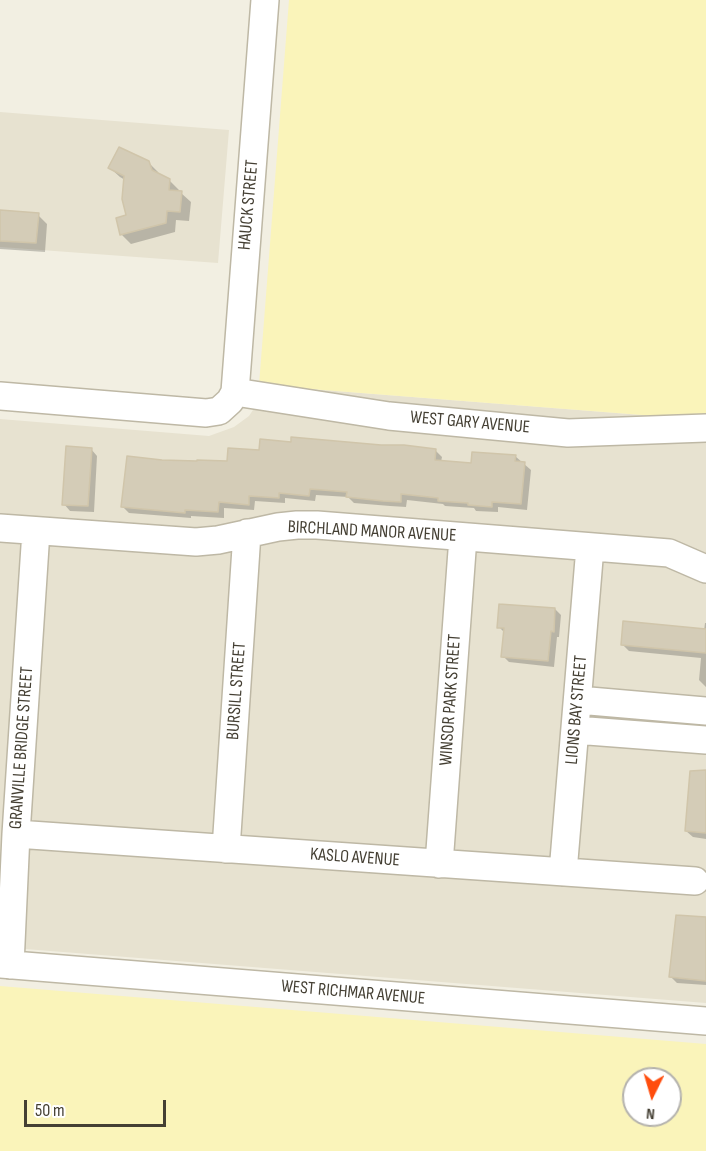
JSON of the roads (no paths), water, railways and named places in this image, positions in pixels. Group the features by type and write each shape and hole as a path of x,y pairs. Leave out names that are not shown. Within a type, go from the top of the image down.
{"street":[{"name":"HAUCK STREET","path":"230,399 265,0"},
{"name":"WEST GARY AVENUE","path":"0,396 206,413 219,411 230,399 568,433 706,428"},
{"name":"BIRCHLAND MANOR AVENUE","path":"0,528 196,542 218,540 278,527 317,525 669,553 706,569"},
{"name":"GRANVILLE BRIDGE STREET","path":"5,965 36,531"},
{"name":"BURSILL STREET","path":"226,849 247,533"},
{"name":"WINSOR PARK STREET","path":"439,864 463,537"},
{"name":"LIONS BAY STREET","path":"563,872 590,547"},
{"path":"578,700 706,711"},
{"path":"575,730 706,740"},
{"name":"KASLO AVENUE","path":"16,834 695,881"},
{"name":"WEST RICHMAR AVENUE","path":"5,965 706,1021"}]}
